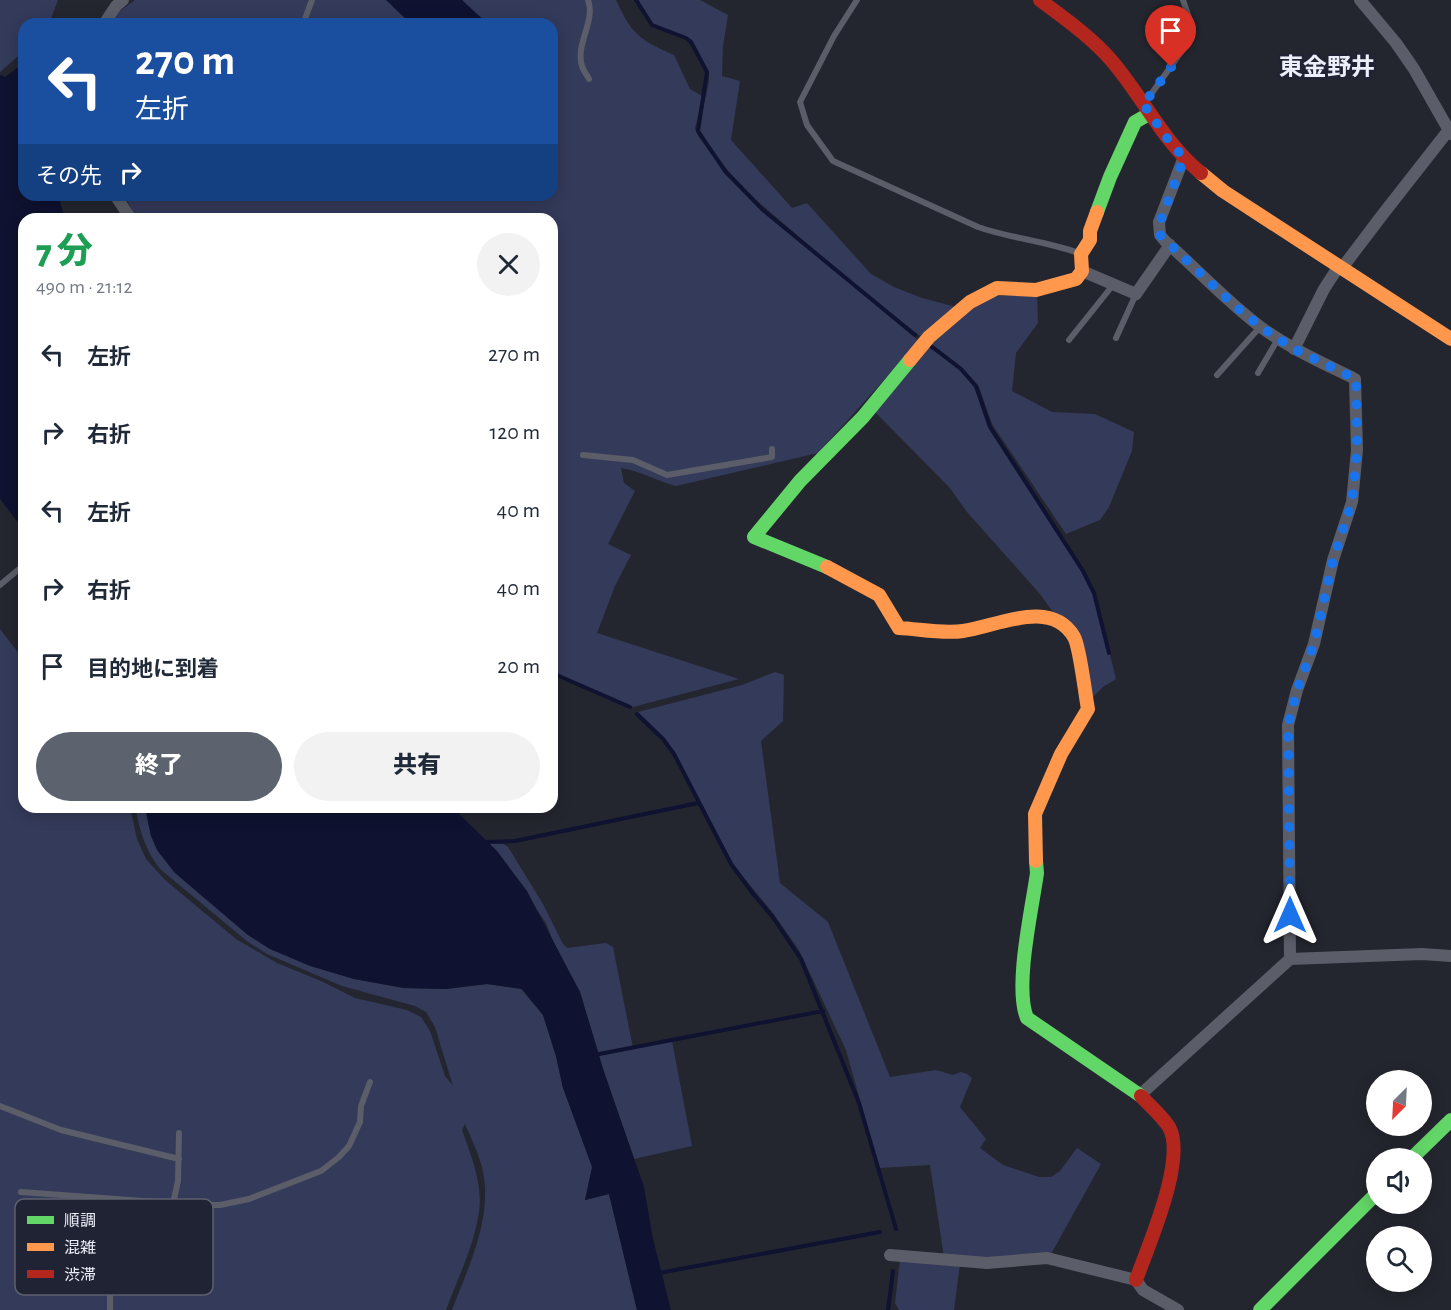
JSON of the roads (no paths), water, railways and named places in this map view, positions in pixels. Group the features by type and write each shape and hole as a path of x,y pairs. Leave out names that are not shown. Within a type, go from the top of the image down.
{"street":[{"path":"108,18 123,0"},
{"path":"1040,0 1068,21 1111,60 1169,141 1198,171 1223,191 1451,339"},
{"path":"1294,349 1324,289 1399,192 1450,133 1408,60 1360,0"},
{"path":"1136,1280 1170,1181 1174,1152 1170,1129 1140,1095 1027,1018 1023,1008 1023,972 1037,873 1034,846 1035,814 1061,754 1088,709 1075,638 1065,626 1052,617 1035,616 961,633 899,628 879,595 835,571 754,537 800,481 863,417 905,369 929,337 950,318 970,302 997,288 1036,290 1076,279 1082,271 1081,254 1091,236 1090,231 1110,177 1135,122 1146,108"},
{"path":"1184,158 1160,222 1160,235 1235,306 1261,327 1294,349 1356,379 1357,450 1352,502 1333,560 1314,644 1297,690 1288,725 1290,959"},
{"path":"1082,271 1136,294 1170,245"},
{"path":"1140,1095 1290,959 1422,954 1451,956"},
{"path":"1422,1148 1451,1119"},
{"path":"1260,1310 1366,1204"},
{"path":"890,1255 987,1263 1047,1258 1136,1280 1143,1290 1178,1310"}],"lane":[{"path":"305,18 312,0"},
{"path":"588,0 590,12 580,50 582,66 589,78"},
{"path":"857,0 834,36 800,102 807,125 833,161 978,227 999,234 1058,245 1081,254"},
{"path":"1146,108 1149,97 1192,37 1193,28 1183,0"},
{"path":"1069,339 1113,285"},
{"path":"1116,338 1136,294"},
{"path":"1217,375 1261,327"},
{"path":"1258,372 1278,339"},
{"path":"582,455 633,460 667,476 772,457 772,448"},
{"path":"0,585 18,570"},
{"path":"213,1205 249,1199 321,1171 339,1157 349,1146 360,1122 361,1106 370,1082"},
{"path":"0,1106 62,1130 179,1159"},
{"path":"173,1199 178,1181 179,1133"},
{"path":"21,1192 117,1199"}],"waterway":[{"path":"636,0 652,25 691,42 707,72 698,131 725,171 763,210 915,335"},
{"path":"931,346 961,369 976,386 990,427 1083,571 1094,593 1109,653"},
{"path":"558,676 630,707"},
{"path":"637,714 663,739 674,754 731,864 772,916 801,959 859,1103 896,1229"},
{"path":"487,842 515,841 698,803"},
{"path":"594,1055 823,1011"},
{"path":"659,1273 880,1232"},
{"path":"888,1310 893,1271"}],"district":[{"name":"東金野井","path":"1327,68"}]}
